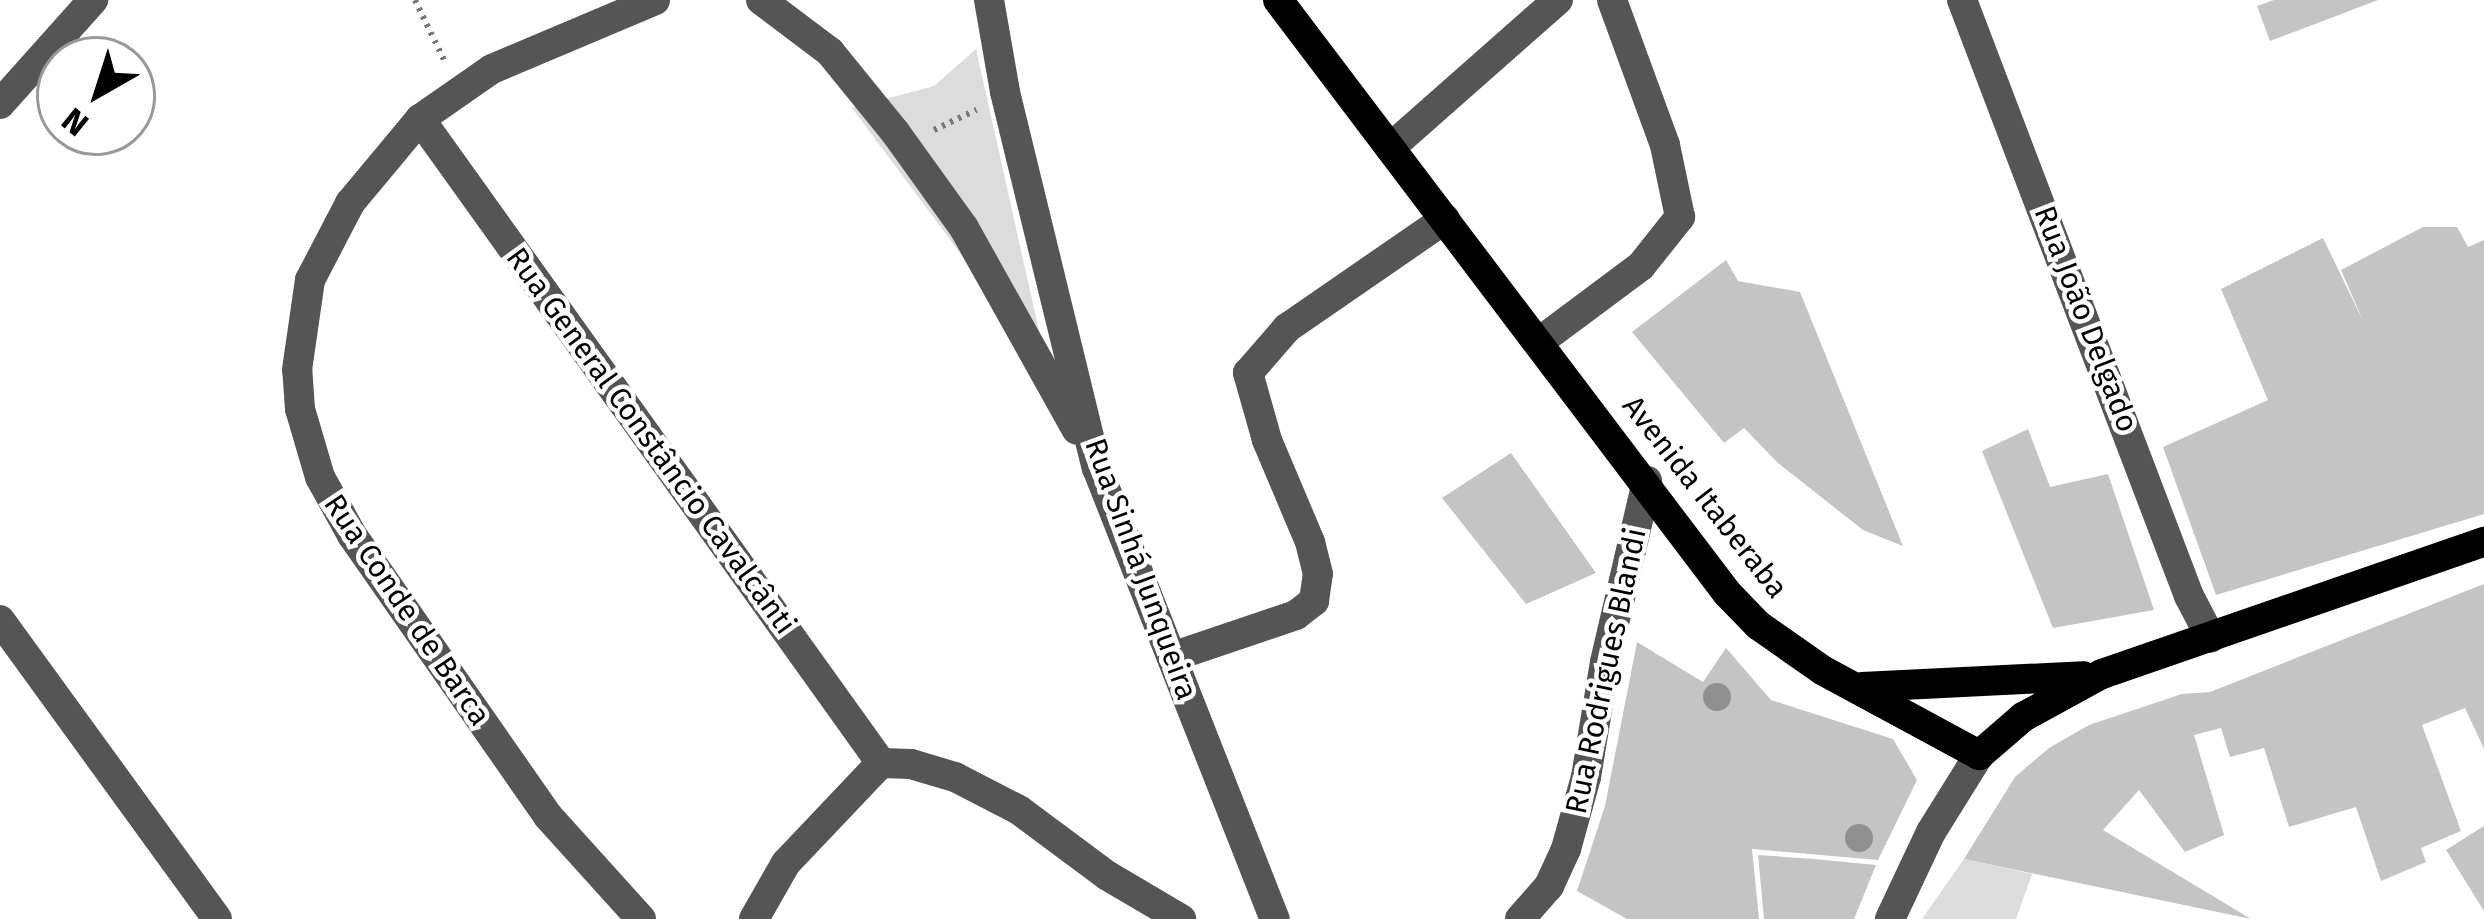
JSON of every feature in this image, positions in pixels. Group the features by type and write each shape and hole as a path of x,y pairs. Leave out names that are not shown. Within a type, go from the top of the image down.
{"main road":[{"name":"Avenida Itaberaba","path":"1278,0 1727,592 1758,625 1851,685 1979,755"},
{"path":"1979,755 2023,717 2102,674 2484,542"},
{"path":"1851,685 2102,674"}],"street":[{"path":"0,104 93,0"},
{"name":"Rua Conde de Barca","path":"641,919 548,816 352,535 320,477 300,409 301,320 310,280 350,203 420,119 551,40 655,0"},
{"path":"761,0 830,52 895,132 975,247 1097,468"},
{"name":"Rua Sinhá Junqueira","path":"989,0 1004,92 1097,468 1275,919"},
{"path":"1390,148 1558,0"},
{"path":"1539,341 1641,266 1680,217 1665,145 1612,0"},
{"name":"Rua João Delgado","path":"1962,0 2189,596 2211,638"},
{"name":"Rua General Constâncio Cavalcânti","path":"420,119 881,763"},
{"path":"1172,657 1296,615 1314,601 1318,574 1310,542 1267,440 1248,373 1287,328 1445,219"},
{"name":"Rua Rodrigues Blandi","path":"1520,919 1549,886 1566,850 1586,777 1604,662 1647,481"},
{"path":"0,620 217,919"},
{"path":"1890,919 1931,832 1979,755"},
{"path":"754,919 786,863 881,763 911,764 955,777 1019,810 1108,876 1181,919"}],"path":[{"path":"415,0 460,92"},
{"path":"895,132 954,124 1004,92"}],"shaded area":[{"path":"976,49 1048,371 852,108 934,86"},
{"path":"1964,859 2032,874 2016,919 1922,919"}],"building":[{"path":"2274,0 2378,0 2270,41 2257,6"},
{"path":"2423,227 2457,227 2468,247 2484,240 2484,514 2216,595 2163,447 2268,400 2221,289 2323,238 2364,323 2341,270"},
{"path":"1726,260 1738,281 1800,292 1903,546 1863,530 1778,463 1744,428 1724,443 1632,332"},
{"path":"2028,429 2050,487 2108,474 2154,610 2053,628 1982,451"},
{"path":"1511,453 1596,573 1526,604 1442,498"},
{"path":"2484,584 2484,749 2465,708 2422,725 2461,831 2421,848 2426,862 2381,881 2356,807 2289,827 2264,748 2230,757 2221,728 2194,735 2224,835 2185,852 2139,790 2103,830 2251,919 1964,859 2015,777 2049,748 2089,725 2182,694 2210,692"},
{"path":"1637,642 1703,682 1726,648 1771,700 1893,739 1917,780 1878,860 1752,849 1759,919 1627,919 1577,891 1605,806"},
{"path":"2484,826 2484,911 2446,850"},
{"path":"1758,855 1876,865 1854,919 1764,919"}]}
